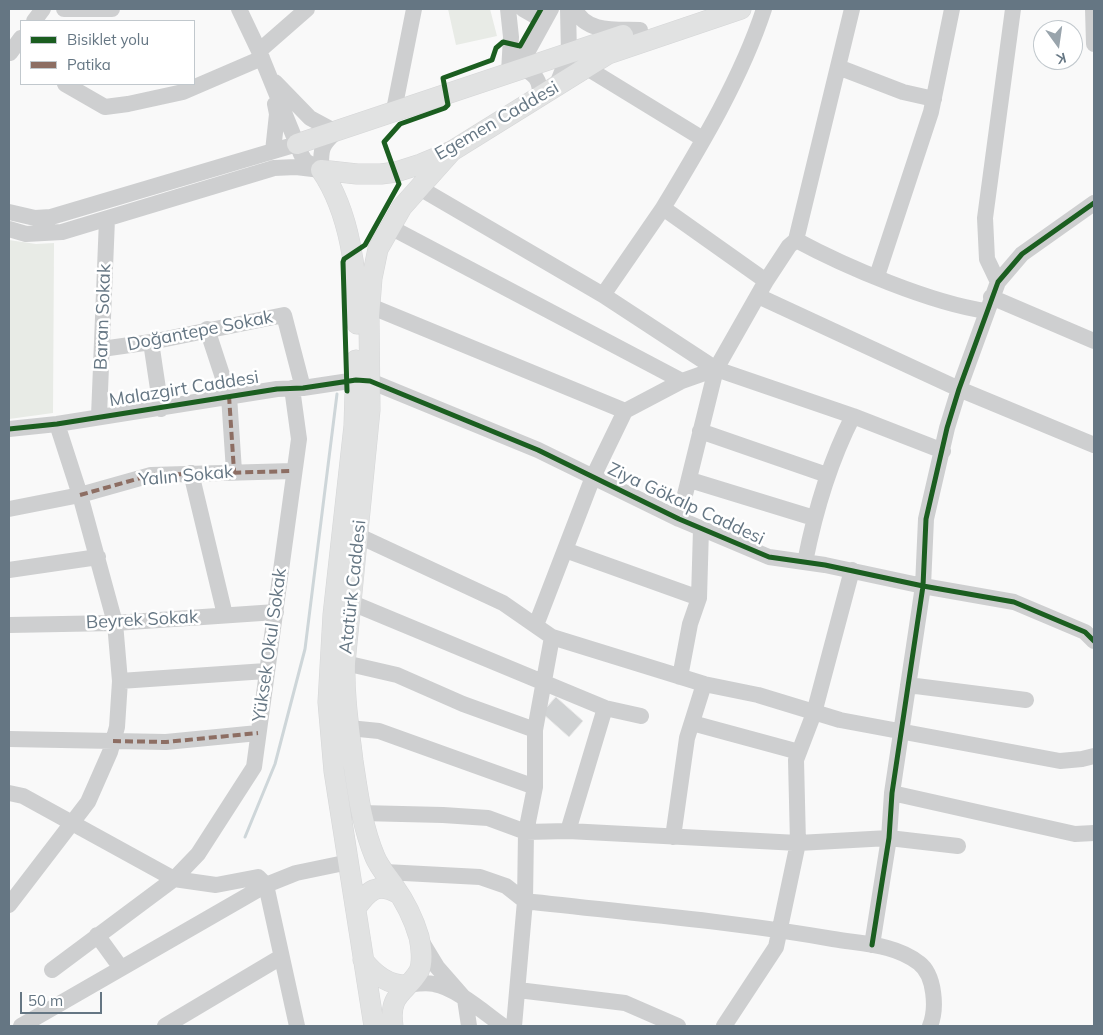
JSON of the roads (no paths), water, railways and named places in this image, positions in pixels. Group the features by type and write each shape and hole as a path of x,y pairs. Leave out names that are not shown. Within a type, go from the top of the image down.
{"main road":[{"name":"Egemen Caddesi","path":"297,144 336,132 394,110 701,9"},
{"name":"Egemen Caddesi","path":"321,170 357,174 396,172 452,151 620,49 741,9"},
{"name":"Atatürk Caddesi","path":"374,1026 334,771 328,702 333,615 354,426 363,381 372,278 378,249 402,207 452,151"},
{"name":"Atatürk Caddesi","path":"321,170 336,198 357,279 363,381 370,410 345,663 349,728 361,813 367,837 376,860 399,894 419,937 421,957 420,969 406,985 393,1007 391,1014 393,1026"},
{"path":"356,908 366,895 373,890 389,888 399,894"},
{"path":"363,960 389,982 406,985"}],"street":[{"path":"35,20 43,9"},
{"path":"64,9 112,9"},
{"path":"239,9 261,54 270,77 297,144 305,161 321,170 321,150 324,142 336,132 310,118 270,77"},
{"path":"67,85 105,107 183,92 261,54 307,9"},
{"path":"394,110 414,9"},
{"path":"508,9 515,70"},
{"path":"522,9 537,17 550,9"},
{"path":"515,70 529,49 550,9"},
{"path":"515,70 530,72 548,91 569,54 568,9"},
{"path":"575,9 586,24 603,28 640,30"},
{"path":"603,296 663,208 703,139 742,62 764,9"},
{"path":"679,519 716,369 766,281 789,246 796,240 852,9"},
{"path":"877,276 915,165 934,99 952,9"},
{"path":"992,296 987,259 985,218 1013,9"},
{"path":"1093,9 1094,44"},
{"path":"13,54 20,40"},
{"path":"838,67 903,92 934,99"},
{"path":"587,68 703,139"},
{"path":"270,77 277,114 273,151"},
{"name":"Egemen Caddesi","path":"9,212 35,218 51,217 297,144"},
{"name":"Egemen Caddesi","path":"9,229 26,234 44,234 107,219 274,168 296,167 321,170"},
{"path":"418,187 603,296 716,369 853,416 943,451"},
{"path":"872,946 889,838 892,793 923,586 926,519 959,389 992,296 1022,254 1094,203"},
{"path":"663,208 766,281"},
{"name":"Baran Sokak","path":"99,416 107,219"},
{"path":"390,227 682,382"},
{"path":"796,240 877,276 965,308 992,296 1094,342"},
{"path":"758,296 959,389 1094,445"},
{"path":"370,306 626,411"},
{"name":"Doğantepe Sokak","path":"102,349 151,342 284,314 298,388"},
{"path":"208,329 229,396 234,471"},
{"path":"151,342 161,409"},
{"path":"536,625 593,477 626,411 682,382 716,369"},
{"name":"Malazgirt Caddesi","path":"9,429 161,409 229,396 363,381"},
{"name":"Ziya Gökalp Caddesi","path":"363,381 538,450 679,519 769,557 852,570 923,586 1014,602 1085,632 1094,641"},
{"name":"Yüksek Okul Sokak","path":"52,970 174,879 198,854 254,767 266,671 276,612 293,471 299,439 298,388"},
{"path":"805,562 814,518 827,475 838,446 853,416"},
{"path":"9,905 88,802 114,741 117,727 120,681 115,623 80,495 57,424"},
{"path":"700,431 827,475"},
{"name":"Yalın Sokak","path":"9,509 80,495 151,475 234,471 293,471"},
{"path":"191,473 225,615"},
{"path":"690,480 814,518"},
{"path":"680,677 690,624 699,598 701,529"},
{"path":"359,536 503,603 552,637 680,677 758,695 814,713 1060,761 1082,760 1094,756"},
{"path":"565,550 699,598"},
{"path":"9,570 98,557"},
{"path":"724,1026 776,947 798,843 796,760 814,713 852,570"},
{"path":"352,603 605,708 641,716"},
{"name":"Beyrek Sokak","path":"9,625 115,623 276,612"},
{"path":"514,1026 525,901 526,832 535,787 535,730 552,637"},
{"path":"345,663 397,675 463,704 535,730"},
{"path":"120,681 266,671"},
{"path":"673,837 687,738 697,700 704,684"},
{"path":"908,686 1026,700"},
{"path":"568,831 605,708"},
{"path":"692,723 799,752"},
{"path":"349,728 379,731 535,787"},
{"path":"9,739 166,742 258,733"},
{"path":"9,793 23,796 73,822 174,879 216,885 258,877 266,885 297,1026"},
{"path":"892,793 1075,834 1094,833"},
{"path":"361,813 443,814 488,818 526,832 568,831 798,843 889,838 958,846"},
{"path":"21,1026 266,885 296,873 349,862"},
{"path":"385,872 480,877 506,886 525,901 780,930 892,948 919,962 926,970 934,996 930,1026"},
{"path":"97,935 121,968"},
{"path":"419,937 437,967 466,999 469,1026"},
{"path":"165,1026 281,956"},
{"path":"406,985 434,984 466,999 503,1026"},
{"path":"518,990 624,1003 678,1026"}],"waterway":[{"path":"245,837 275,764 305,649 337,394"}]}
